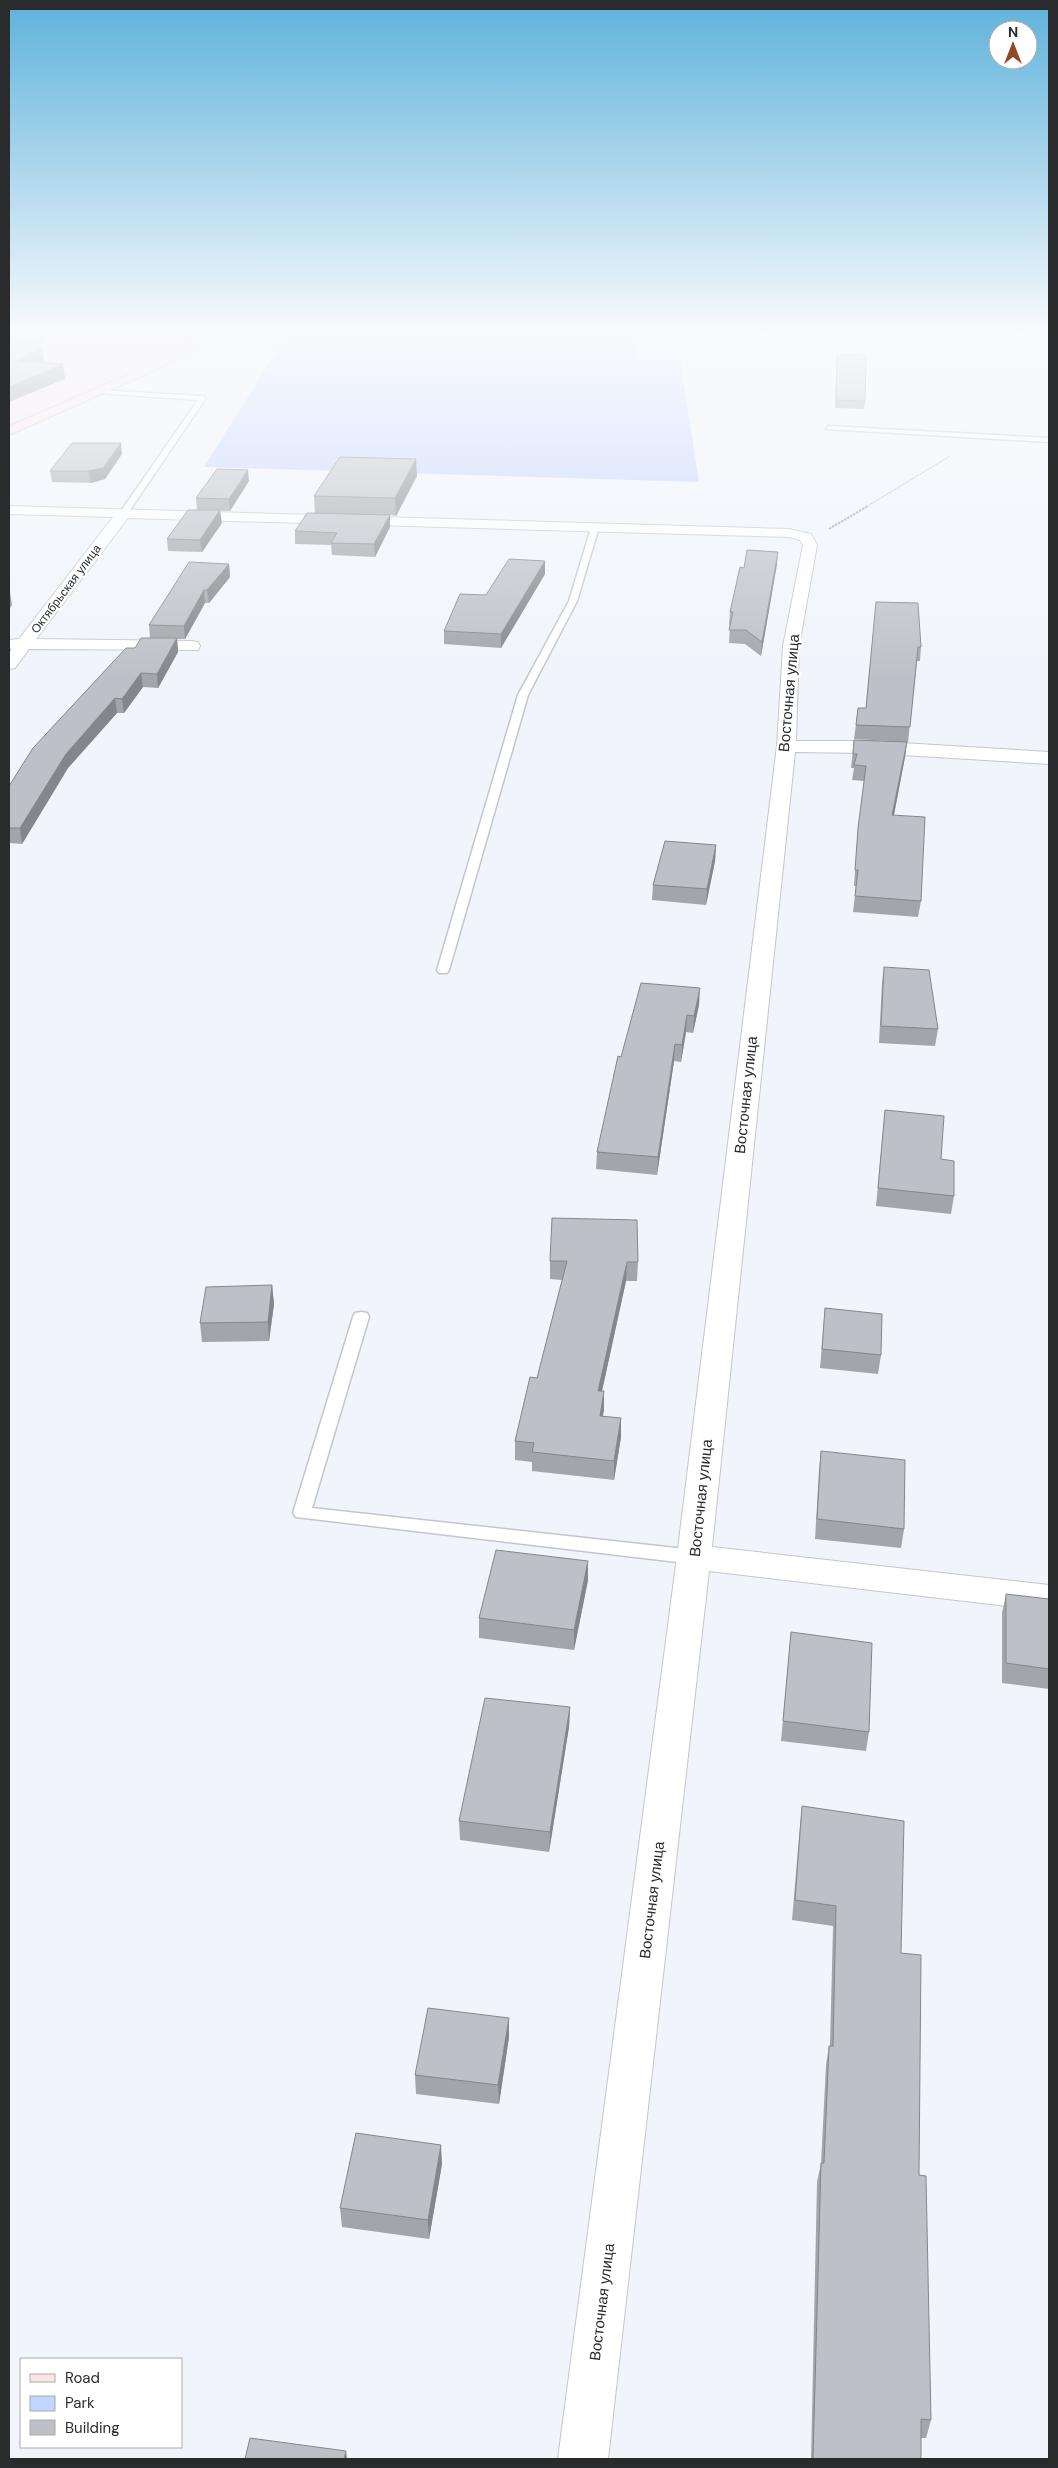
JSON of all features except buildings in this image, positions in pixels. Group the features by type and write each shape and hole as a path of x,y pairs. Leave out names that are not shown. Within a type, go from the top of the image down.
{"street":[{"path":"9,510 790,533 807,539"},
{"name":"Октябрьская улица","path":"9,664 16,644 123,514"},
{"name":"Восточная улица","path":"583,2459 694,1557 786,746 791,646 810,545 807,539"},
{"path":"16,644 192,646"},
{"path":"786,746 869,747 1049,758"},
{"path":"694,1557 1049,1598"}],"lane":[{"path":"123,514 168,448"},
{"path":"443,970 523,695 573,601 595,527"},
{"path":"361,1317 302,1513 694,1557"}],"path":[{"path":"807,539 963,448"}],"green space":[{"path":"216,448 694,448 699,482 204,467"}]}
